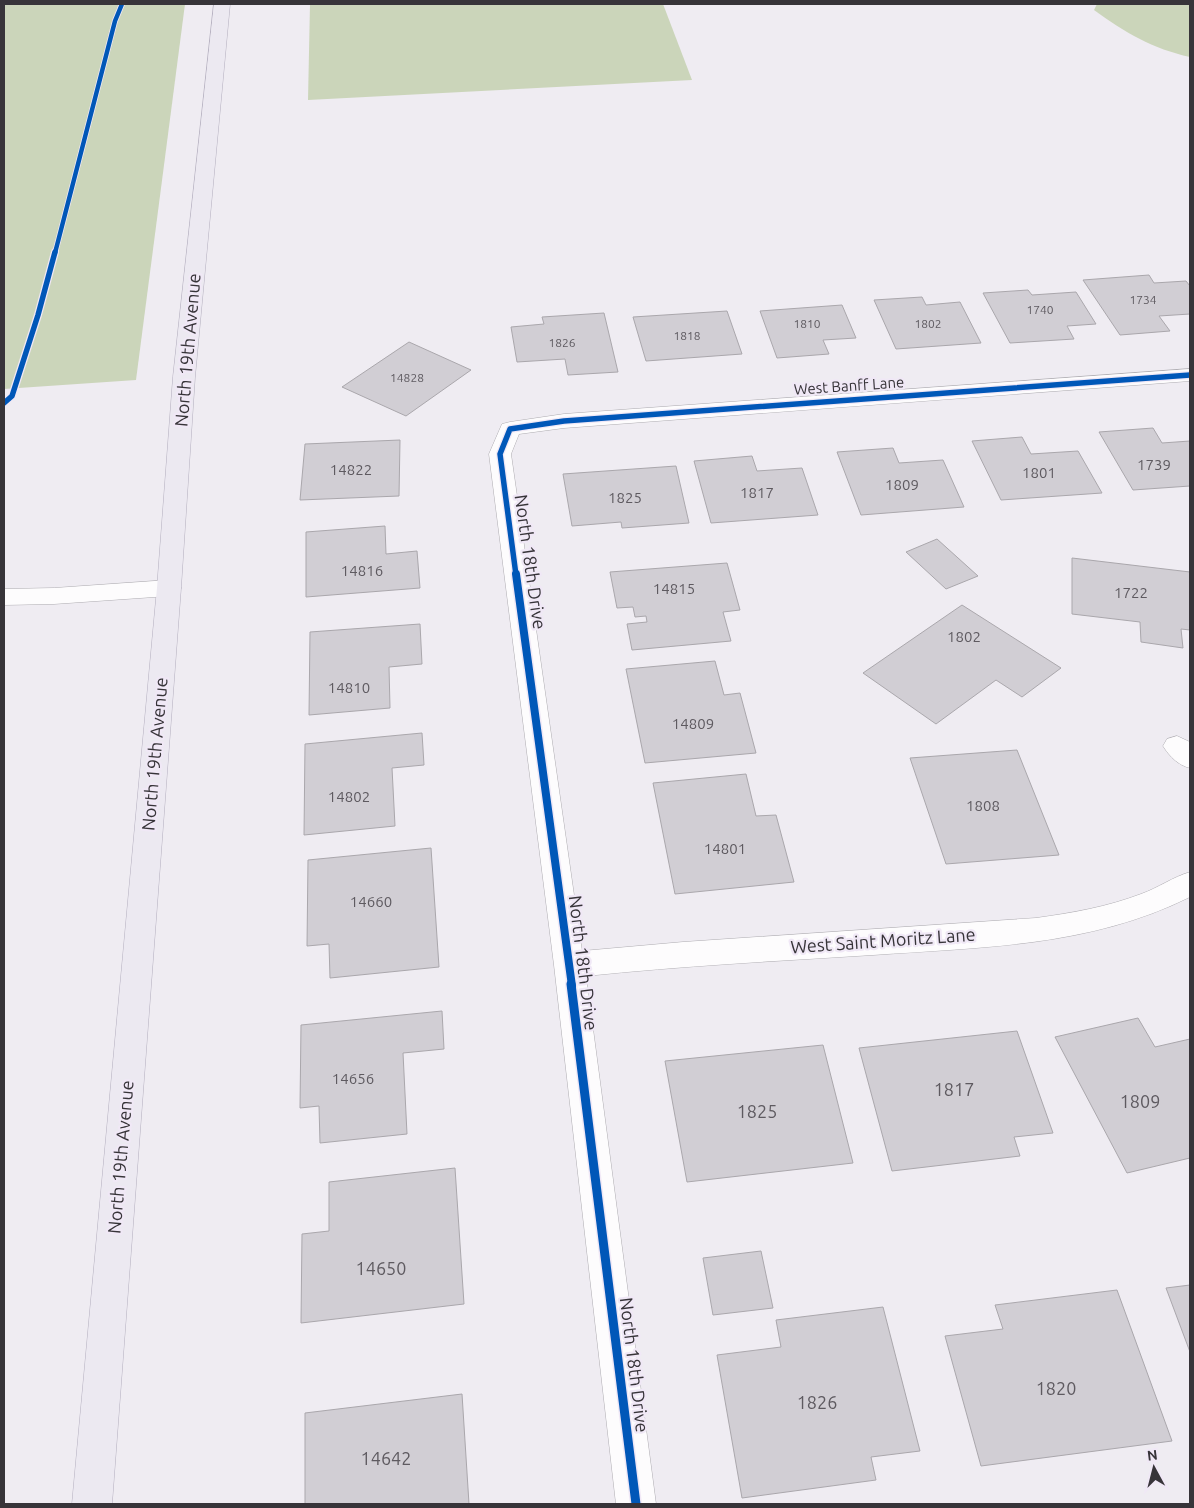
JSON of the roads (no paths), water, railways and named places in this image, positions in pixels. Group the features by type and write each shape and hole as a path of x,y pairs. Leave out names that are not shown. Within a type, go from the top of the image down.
{"main road":[{"name":"North 19th Avenue","path":"92,1504 169,588 184,377 222,4"}],"street":[{"name":"West Banff Lane","path":"510,429 564,421 1190,375"},
{"name":"North 18th Drive","path":"510,429 500,454 569,965 636,1504"},
{"path":"4,597 54,596 169,588"},
{"name":"West Saint Moritz Lane","path":"569,965 652,956 974,936 1058,928 1120,914 1169,896 1190,884"}]}
